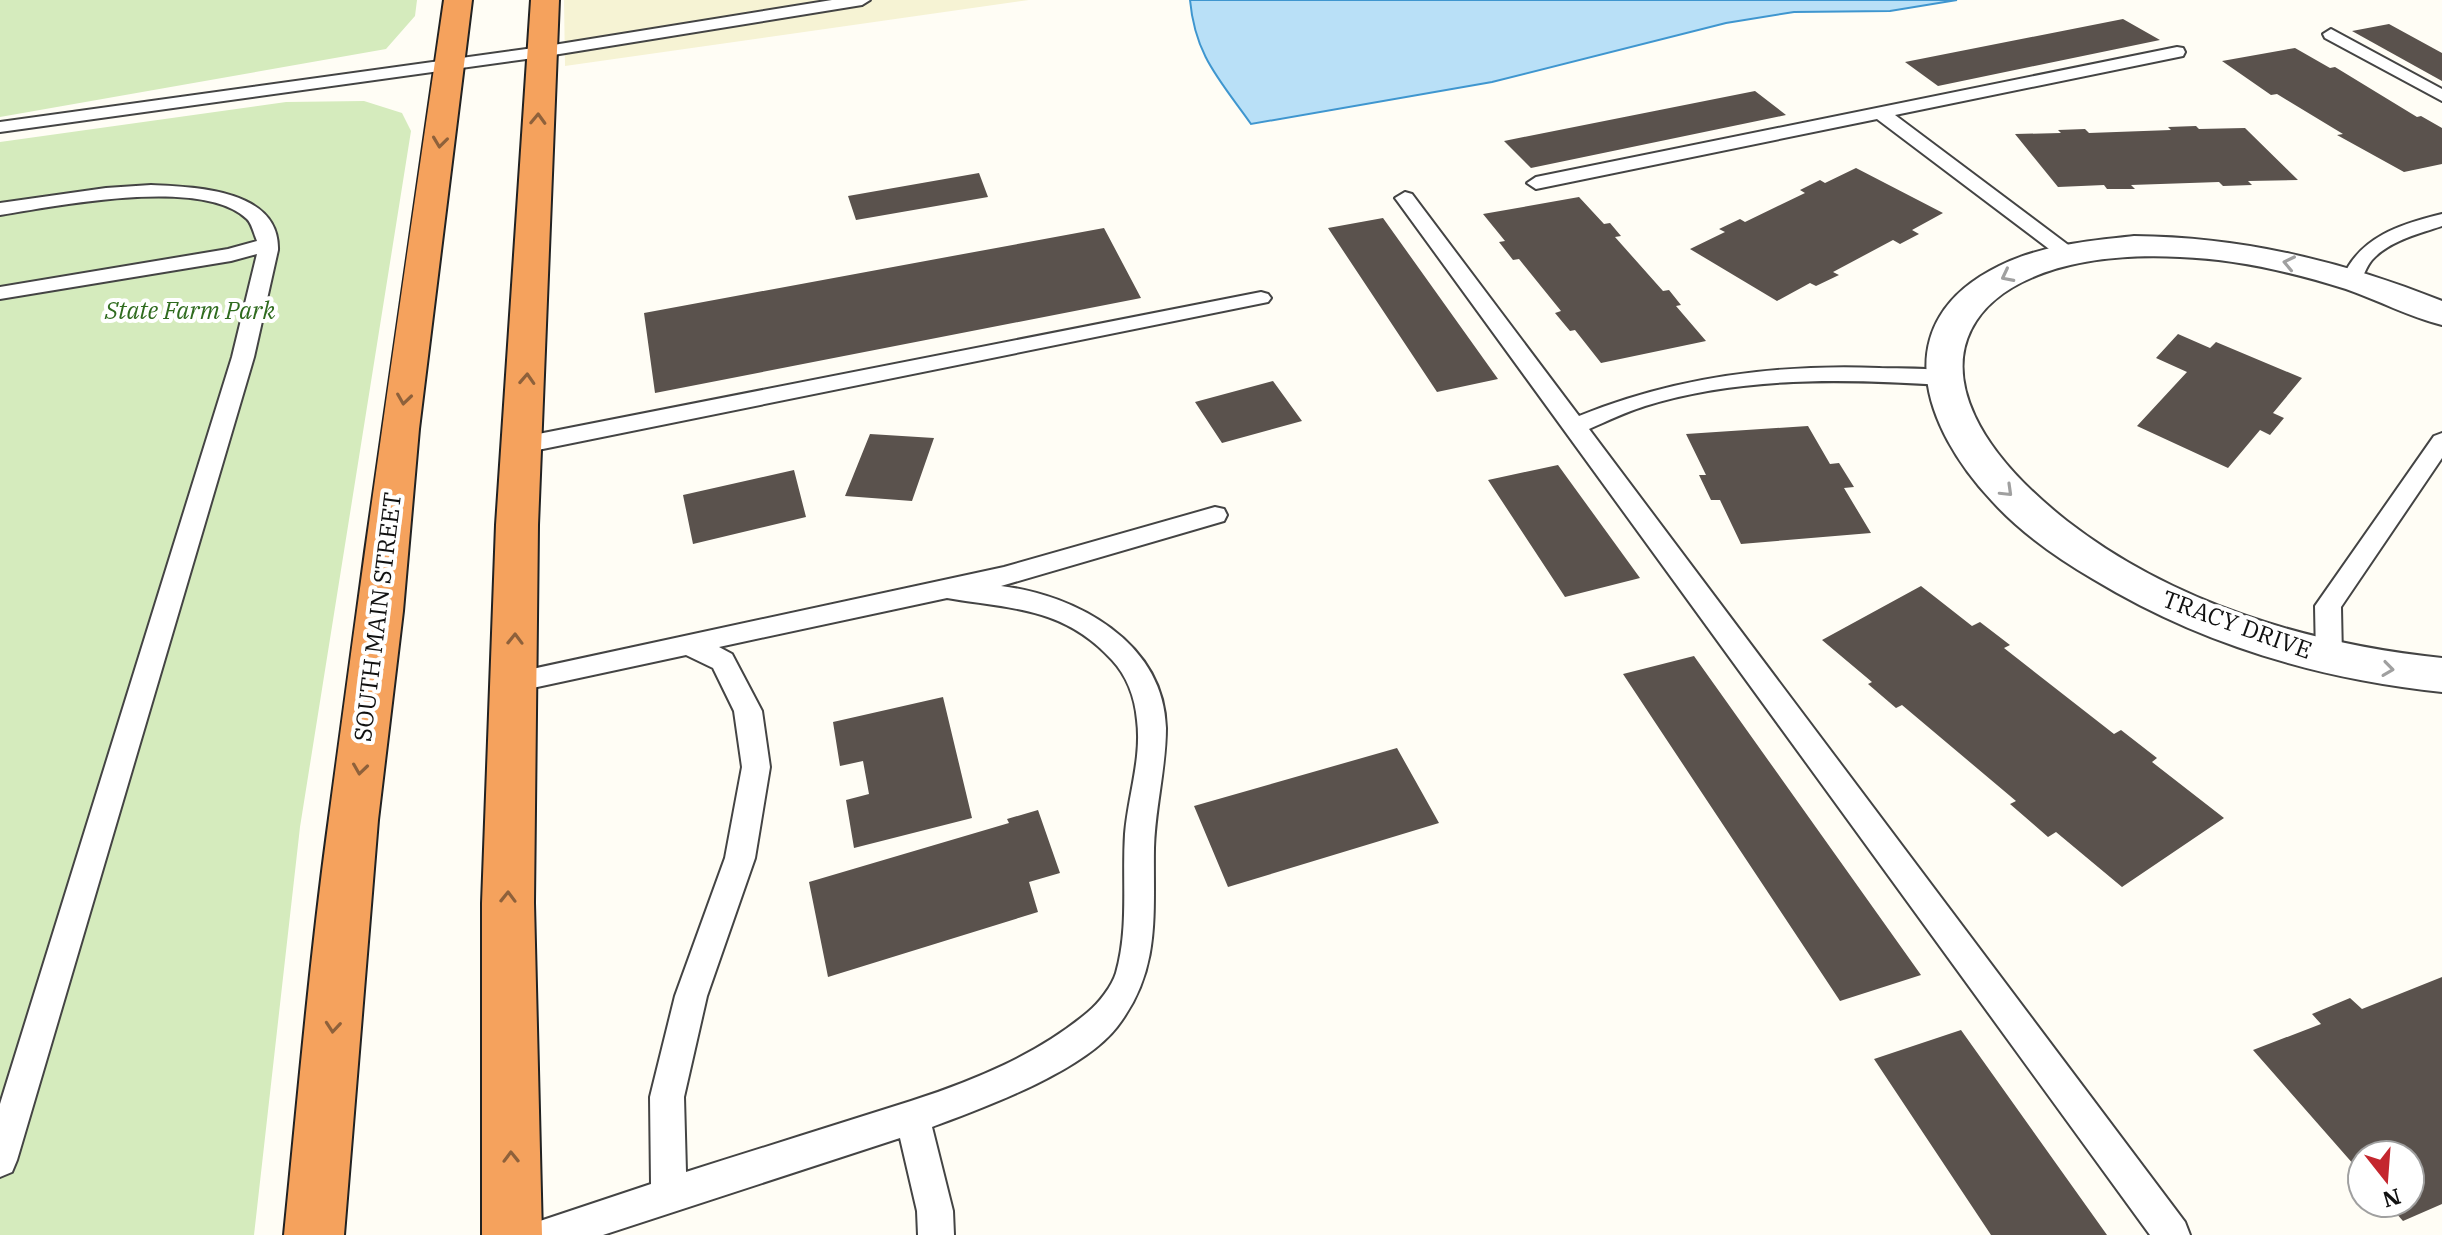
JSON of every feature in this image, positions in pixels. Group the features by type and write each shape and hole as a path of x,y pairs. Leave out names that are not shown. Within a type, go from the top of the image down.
{"highway":[{"name":"SOUTH MAIN STREET","path":"314,1235 353,820 379,626 400,429 458,0"},
{"path":"512,1235 508,903 517,525 545,0"}],"street":[{"name":"TRACY DRIVE","path":"2442,314 2352,279 2256,256 2155,246 2068,254 2030,264 1998,279 1973,298 1955,321 1944,348 1944,378 1952,410 1969,445 1996,480 2033,516 2079,551 2133,585 2195,614 2260,639 2388,670 2442,675"}],"lane":[{"path":"0,127 541,52 862,0"},
{"path":"2331,34 2442,96"},
{"path":"1536,183 2177,52"},
{"path":"1880,112 2068,254"},
{"path":"0,209 119,191 167,190 227,198 258,218 268,244 243,357 0,1160"},
{"path":"1405,198 2172,1235"},
{"path":"2352,279 2356,265 2365,253 2397,235 2442,220"},
{"path":"0,293 231,255 268,244"},
{"path":"523,445 1261,298"},
{"path":"1575,426 1638,401 1713,383 1860,373 1944,378"},
{"path":"2329,658 2328,606 2442,441"},
{"path":"514,682 1052,563 1215,515"},
{"path":"550,1235 973,1097 1041,1063 1079,1039 1110,1012 1127,988 1135,954 1141,830 1149,768 1151,716 1139,680 1125,653 1101,632 1061,611 1022,598 944,588"},
{"path":"669,1195 667,1097 691,996 740,858 756,767 748,711 723,661 688,644"},
{"path":"912,1117 935,1211 936,1235"}],"shaded area":[{"path":"564,0 1029,0 565,66"}],"green space":[{"path":"0,0 417,0 415,16 386,49 0,117"},
{"name":"State Farm Park","path":"364,101 402,113 411,131 300,827 254,1235 0,1235 0,142 286,102"}],"water":[{"path":"1190,0 1957,0 1890,11 1794,12 1726,23 1492,82 1251,124 1203,52"}],"building":[{"path":"2123,19 2160,40 1938,86 1905,62"},
{"path":"2389,24 2442,53 2442,81 2352,31"},
{"path":"2295,48 2330,68 2335,67 2417,117 2421,116 2442,128 2442,164 2404,172 2337,135 2343,134 2277,94 2271,95 2222,61"},
{"path":"1755,91 1786,115 1531,168 1504,141"},
{"path":"2196,126 2199,129 2245,128 2298,180 2248,181 2252,185 2223,186 2219,182 2131,185 2135,189 2107,189 2104,185 2058,187 2015,134 2085,129 2089,133 2171,130 2168,127"},
{"path":"1856,168 1943,213 1912,230 1919,234 1900,244 1893,240 1833,272 1839,275 1816,286 1810,283 1777,301 1690,249 1725,232 1719,229 1740,219 1745,222 1805,193 1800,190 1820,180 1825,183"},
{"path":"979,173 988,197 856,220 848,196"},
{"path":"1579,197 1604,224 1610,223 1621,236 1615,237 1663,291 1669,290 1681,305 1676,306 1706,341 1601,363 1575,330 1570,331 1555,313 1561,311 1519,259 1513,260 1499,242 1505,241 1483,214"},
{"path":"1383,218 1498,379 1437,392 1328,228"},
{"path":"1104,228 1141,298 655,393 644,313"},
{"path":"2178,334 2210,348 2216,342 2302,378 2273,413 2284,418 2270,435 2260,430 2228,468 2137,426 2187,372 2156,358"},
{"path":"1273,381 1302,421 1222,443 1195,402"},
{"path":"1808,426 1830,464 1839,463 1854,487 1844,488 1871,533 1741,544 1720,500 1711,500 1699,475 1706,475 1686,434"},
{"path":"870,434 934,438 912,501 845,496"},
{"path":"1558,465 1640,578 1565,597 1488,480"},
{"path":"794,470 806,517 693,544 683,495"},
{"path":"1921,586 1972,626 1980,622 2010,645 2004,648 2114,734 2121,730 2157,758 2152,762 2224,818 2122,887 2056,832 2048,837 2010,804 2016,801 1902,705 1896,708 1868,684 1872,682 1822,640"},
{"path":"1694,656 1921,975 1840,1001 1623,674"},
{"path":"943,697 972,818 854,848 846,800 869,794 863,761 840,766 833,722"},
{"path":"1397,748 1439,823 1228,887 1194,806"},
{"path":"1038,810 1060,873 1029,882 1038,912 828,977 809,882 1009,823 1007,819"},
{"path":"2442,977 2442,1204 2426,1211 2426,1139 2346,1139 2346,1156 2253,1050 2321,1024 2312,1014 2350,998 2362,1009"},
{"path":"1961,1030 2107,1235 1991,1235 1874,1059"}]}
